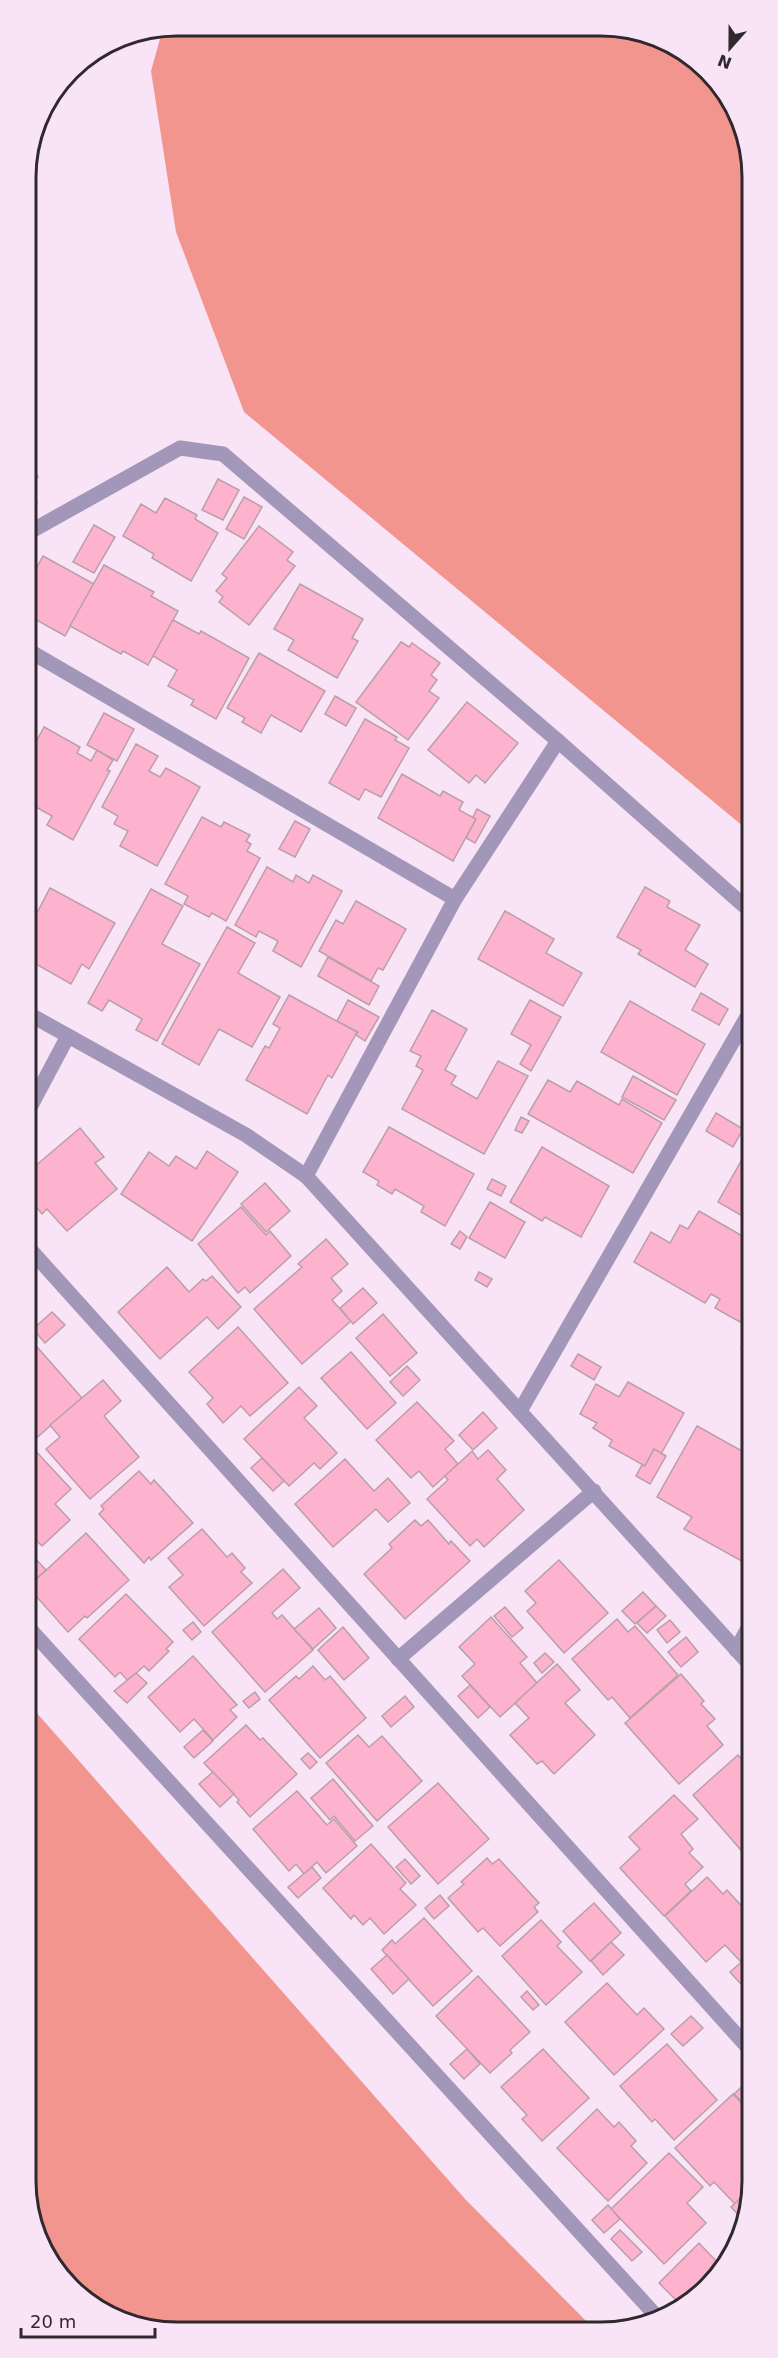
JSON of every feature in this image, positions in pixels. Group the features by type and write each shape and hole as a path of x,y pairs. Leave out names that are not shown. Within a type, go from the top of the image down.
{"street":[{"path":"36,528 180,448 223,454 558,741 742,904"},
{"path":"36,655 455,899"},
{"path":"306,1176 455,899 558,741"},
{"path":"36,1018 246,1135 306,1176 742,1656"},
{"path":"520,1412 742,1026"},
{"path":"36,1096 68,1036"},
{"path":"36,1256 742,2041"},
{"path":"399,1659 594,1491"},
{"path":"36,1636 652,2312"},
{"path":"736,1650 742,1640"}],"shaded area":[{"path":"610,36 646,43 679,60 702,78 723,107 735,132 742,177 742,825 244,412 176,232 151,71 161,37"},
{"path":"36,1712 466,2200 587,2322 159,2321 123,2311 91,2293 77,2281 60,2259 43,2226 36,2190"}],"building":[{"path":"218,479 239,490 223,520 202,510"},
{"path":"244,497 262,507 244,539 226,529"},
{"path":"165,498 197,515 195,519 218,533 191,581 152,558 154,554 123,536 141,504 156,513"},
{"path":"94,525 115,537 94,573 73,562"},
{"path":"259,526 293,552 287,560 295,566 249,625 219,602 223,597 216,591 227,578 222,574"},
{"path":"43,556 94,584 65,636 36,620 36,569"},
{"path":"104,565 154,592 151,596 178,611 148,665 123,651 121,654 70,626"},
{"path":"300,584 363,619 352,638 358,641 337,678 288,650 294,640 274,629"},
{"path":"173,620 199,634 201,631 249,658 216,719 191,705 194,700 168,686 177,670 153,656"},
{"path":"401,642 409,647 412,643 440,663 431,675 437,680 429,691 439,698 408,740 356,702"},
{"path":"259,653 325,691 301,732 271,715 261,733 242,722 245,718 227,708"},
{"path":"335,696 356,708 346,726 325,714"},
{"path":"467,702 518,743 485,783 476,775 469,783 428,750"},
{"path":"104,713 134,729 117,761 87,745"},
{"path":"365,719 397,737 395,740 409,748 381,797 365,789 359,800 329,783"},
{"path":"44,727 80,747 77,753 91,761 97,750 113,760 107,770 110,771 73,840 47,825 52,816 36,807 36,742"},
{"path":"136,744 158,756 149,771 160,777 166,768 200,787 157,866 120,846 128,831 114,824 118,816 102,807"},
{"path":"402,774 440,796 443,791 463,802 459,810 476,819 453,861 378,818"},
{"path":"477,809 490,816 475,843 466,838 476,819 473,817"},
{"path":"202,817 221,827 224,822 250,835 246,841 251,844 247,851 260,858 226,921 212,913 209,917 184,904 188,896 165,884"},
{"path":"295,821 310,829 295,857 279,849"},
{"path":"267,867 293,882 296,875 309,883 313,875 342,891 301,967 273,951 278,941 259,931 256,937 235,925"},
{"path":"645,887 670,901 667,907 700,925 685,950 708,964 695,987 638,954 641,950 617,937"},
{"path":"50,888 115,923 89,969 82,964 71,984 36,964 36,915"},
{"path":"151,889 183,906 162,944 200,964 157,1041 136,1030 142,1019 109,1000 102,1011 88,1003"},
{"path":"356,901 406,929 383,970 378,968 371,981 319,951 336,920 343,924"},
{"path":"505,911 554,939 546,953 582,973 563,1006 478,959"},
{"path":"227,927 255,943 238,973 280,997 252,1047 219,1029 199,1065 162,1044"},
{"path":"328,957 379,986 369,1005 318,976"},
{"path":"701,993 728,1009 719,1025 692,1010"},
{"path":"289,995 357,1032 332,1078 328,1075 307,1114 246,1080 265,1046 269,1048 280,1028 273,1024"},
{"path":"348,1000 379,1017 365,1041 356,1035 358,1032 337,1021"},
{"path":"530,1000 561,1017 531,1071 520,1064 531,1045 511,1034"},
{"path":"630,1001 705,1044 677,1095 601,1052"},
{"path":"432,1010 467,1029 445,1070 456,1076 451,1084 477,1099 498,1061 528,1076 484,1154 402,1109 423,1070 416,1066 421,1056 410,1051"},
{"path":"633,1076 676,1100 664,1120 622,1097"},
{"path":"548,1080 570,1092 577,1081 619,1105 622,1099 662,1123 633,1173 528,1114"},
{"path":"716,1113 742,1128 733,1147 706,1131"},
{"path":"521,1117 529,1121 522,1133 515,1130"},
{"path":"389,1127 474,1174 445,1226 421,1212 424,1206 395,1189 392,1194 377,1185 379,1181 363,1172"},
{"path":"80,1128 104,1157 95,1163 117,1189 67,1231 47,1209 42,1214 36,1207 36,1165"},
{"path":"542,1147 609,1186 581,1237 545,1217 542,1221 510,1202"},
{"path":"207,1151 238,1172 192,1241 121,1194 149,1152 169,1166 176,1156 196,1169"},
{"path":"742,1159 742,1216 718,1202"},
{"path":"492,1179 506,1186 501,1196 487,1189"},
{"path":"265,1183 290,1211 266,1232 241,1204"},
{"path":"490,1202 525,1222 505,1258 469,1238"},
{"path":"241,1207 266,1235 270,1231 291,1256 250,1293 245,1287 238,1293 198,1244"},
{"path":"699,1211 742,1236 742,1318 740,1322 715,1308 720,1299 711,1294 705,1303 634,1262 651,1232 670,1243 680,1225 688,1229"},
{"path":"460,1231 467,1237 460,1249 451,1244"},
{"path":"326,1239 348,1264 331,1278 342,1291 332,1300 351,1321 302,1364 254,1309 302,1267 298,1264"},
{"path":"167,1267 189,1292 203,1279 206,1281 212,1276 241,1307 218,1329 207,1317 160,1359 118,1312"},
{"path":"479,1272 492,1279 487,1287 475,1280"},
{"path":"363,1288 377,1303 353,1324 340,1308"},
{"path":"52,1312 65,1325 45,1343 36,1332 36,1326"},
{"path":"383,1314 417,1353 390,1376 356,1338"},
{"path":"238,1327 288,1383 250,1416 241,1406 223,1423 207,1404 213,1398 189,1372"},
{"path":"36,1346 82,1398 36,1438"},
{"path":"351,1352 396,1403 367,1429 321,1378"},
{"path":"578,1354 601,1367 594,1380 571,1366"},
{"path":"407,1366 420,1380 403,1396 390,1382"},
{"path":"103,1380 121,1401 104,1416 139,1457 90,1499 46,1449 60,1437 50,1425"},
{"path":"628,1382 684,1413 661,1454 654,1449 645,1466 609,1446 612,1440 593,1428 597,1423 580,1414 596,1384 619,1397"},
{"path":"299,1387 317,1406 304,1418 337,1453 320,1469 314,1463 289,1486 244,1439"},
{"path":"417,1402 454,1441 445,1449 458,1464 433,1487 419,1471 411,1478 376,1440"},
{"path":"483,1412 497,1428 473,1450 459,1435"},
{"path":"697,1426 742,1451 742,1561 684,1529 692,1517 657,1497"},
{"path":"654,1449 666,1456 650,1484 636,1476 642,1465 645,1466"},
{"path":"488,1450 506,1470 497,1479 524,1510 484,1547 477,1539 470,1546 427,1499 448,1480 445,1476 472,1451 478,1459"},
{"path":"36,1451 71,1489 55,1504 70,1520 42,1546 37,1541"},
{"path":"262,1458 284,1481 273,1491 251,1468"},
{"path":"345,1459 374,1491 388,1478 410,1503 388,1522 376,1509 333,1547 295,1504"},
{"path":"139,1471 151,1484 154,1480 193,1523 151,1560 149,1557 144,1563 99,1514 104,1509 101,1506"},
{"path":"415,1520 421,1526 428,1520 449,1544 451,1541 470,1561 405,1619 364,1574 392,1548 389,1544"},
{"path":"202,1529 227,1557 232,1553 245,1568 241,1572 252,1583 204,1626 169,1587 183,1575 168,1558"},
{"path":"86,1533 129,1580 68,1632 36,1596 36,1580"},
{"path":"36,1559 46,1570 36,1579"},
{"path":"559,1560 608,1613 564,1653 527,1611 536,1603 525,1591"},
{"path":"283,1569 300,1588 272,1613 277,1619 282,1615 313,1650 265,1692 212,1632"},
{"path":"643,1592 656,1606 635,1624 622,1611"},
{"path":"126,1594 173,1642 166,1649 169,1651 149,1671 144,1666 128,1681 120,1672 115,1677 79,1639"},
{"path":"656,1606 666,1616 647,1633 637,1623"},
{"path":"505,1607 523,1628 512,1637 494,1616"},
{"path":"319,1608 336,1628 313,1649 294,1629"},
{"path":"491,1617 527,1657 520,1663 537,1683 500,1717 462,1676 475,1664 459,1647"},
{"path":"617,1619 628,1632 635,1626 678,1675 630,1718 612,1697 608,1700 572,1659"},
{"path":"670,1620 680,1632 667,1643 657,1630"},
{"path":"193,1622 201,1632 192,1640 183,1630"},
{"path":"343,1627 369,1658 344,1680 318,1650"},
{"path":"686,1637 698,1652 681,1667 668,1652"},
{"path":"545,1653 554,1662 542,1673 534,1663"},
{"path":"193,1656 237,1705 230,1710 237,1717 213,1740 194,1719 180,1732 148,1697"},
{"path":"557,1664 580,1690 565,1703 595,1735 554,1774 542,1761 537,1764 510,1735 529,1718 515,1703"},
{"path":"313,1666 325,1680 330,1676 366,1718 320,1758 269,1700 296,1676 299,1679"},
{"path":"136,1673 147,1683 127,1703 114,1691"},
{"path":"681,1674 704,1701 701,1704 715,1719 707,1726 723,1745 679,1784 625,1723"},
{"path":"470,1685 490,1707 478,1718 458,1696"},
{"path":"255,1692 260,1699 249,1708 243,1701"},
{"path":"405,1696 414,1707 391,1727 382,1716"},
{"path":"246,1725 260,1740 263,1738 297,1774 250,1817 237,1802 239,1800 204,1763"},
{"path":"203,1730 213,1741 194,1758 184,1747"},
{"path":"358,1735 369,1747 382,1736 422,1781 377,1821 326,1763"},
{"path":"308,1753 317,1762 310,1769 301,1759"},
{"path":"738,1755 742,1760 742,1847 740,1849 693,1795"},
{"path":"213,1772 234,1794 220,1807 199,1784"},
{"path":"333,1779 373,1826 355,1841 334,1816 330,1820 311,1798"},
{"path":"438,1783 489,1839 438,1884 388,1827"},
{"path":"297,1791 327,1825 334,1819 357,1846 326,1873 317,1862 304,1874 296,1864 289,1871 253,1829"},
{"path":"674,1795 698,1819 681,1834 693,1849 689,1853 703,1867 685,1884 691,1891 664,1916 620,1868 640,1849 629,1837"},
{"path":"371,1844 406,1883 400,1889 416,1905 384,1934 370,1918 363,1925 354,1915 351,1919 323,1888"},
{"path":"487,1858 492,1864 499,1859 539,1903 534,1907 538,1912 500,1946 483,1928 478,1932 448,1898 464,1884 461,1882"},
{"path":"405,1859 420,1876 411,1884 396,1867"},
{"path":"312,1867 321,1878 298,1898 288,1887"},
{"path":"707,1877 723,1894 727,1890 742,1906 742,1961 725,1945 706,1962 665,1916"},
{"path":"440,1895 449,1906 434,1919 425,1908"},
{"path":"594,1903 621,1933 590,1961 563,1931"},
{"path":"424,1918 472,1971 433,2006 382,1950 392,1940 395,1944"},
{"path":"541,1920 561,1942 557,1946 582,1972 546,2005 502,1956"},
{"path":"611,1942 624,1955 603,1975 591,1961"},
{"path":"387,1955 409,1979 393,1994 371,1969"},
{"path":"742,1962 742,1985 730,1972"},
{"path":"478,1976 530,2032 490,2073 436,2016"},
{"path":"607,1983 637,2015 644,2008 664,2029 614,2075 565,2022"},
{"path":"527,1991 539,2005 533,2010 521,1997"},
{"path":"691,2016 703,2028 683,2046 671,2034"},
{"path":"667,2044 717,2100 674,2140 655,2119 652,2122 620,2086"},
{"path":"467,2049 480,2064 464,2079 450,2064"},
{"path":"543,2049 589,2098 542,2141 522,2119 527,2115 501,2087"},
{"path":"742,2087 742,2102 734,2094"},
{"path":"733,2094 742,2103 741,2198 735,2204 714,2182 710,2186 675,2148"},
{"path":"597,2109 614,2127 619,2122 636,2141 631,2146 647,2163 608,2201 557,2148"},
{"path":"669,2153 703,2187 687,2203 706,2223 664,2264 611,2209"},
{"path":"741,2197 738,2214 731,2207"},
{"path":"608,2205 620,2219 604,2233 592,2220"},
{"path":"620,2230 642,2252 632,2261 611,2239"},
{"path":"699,2243 716,2261 701,2281 676,2300 659,2283"}]}
